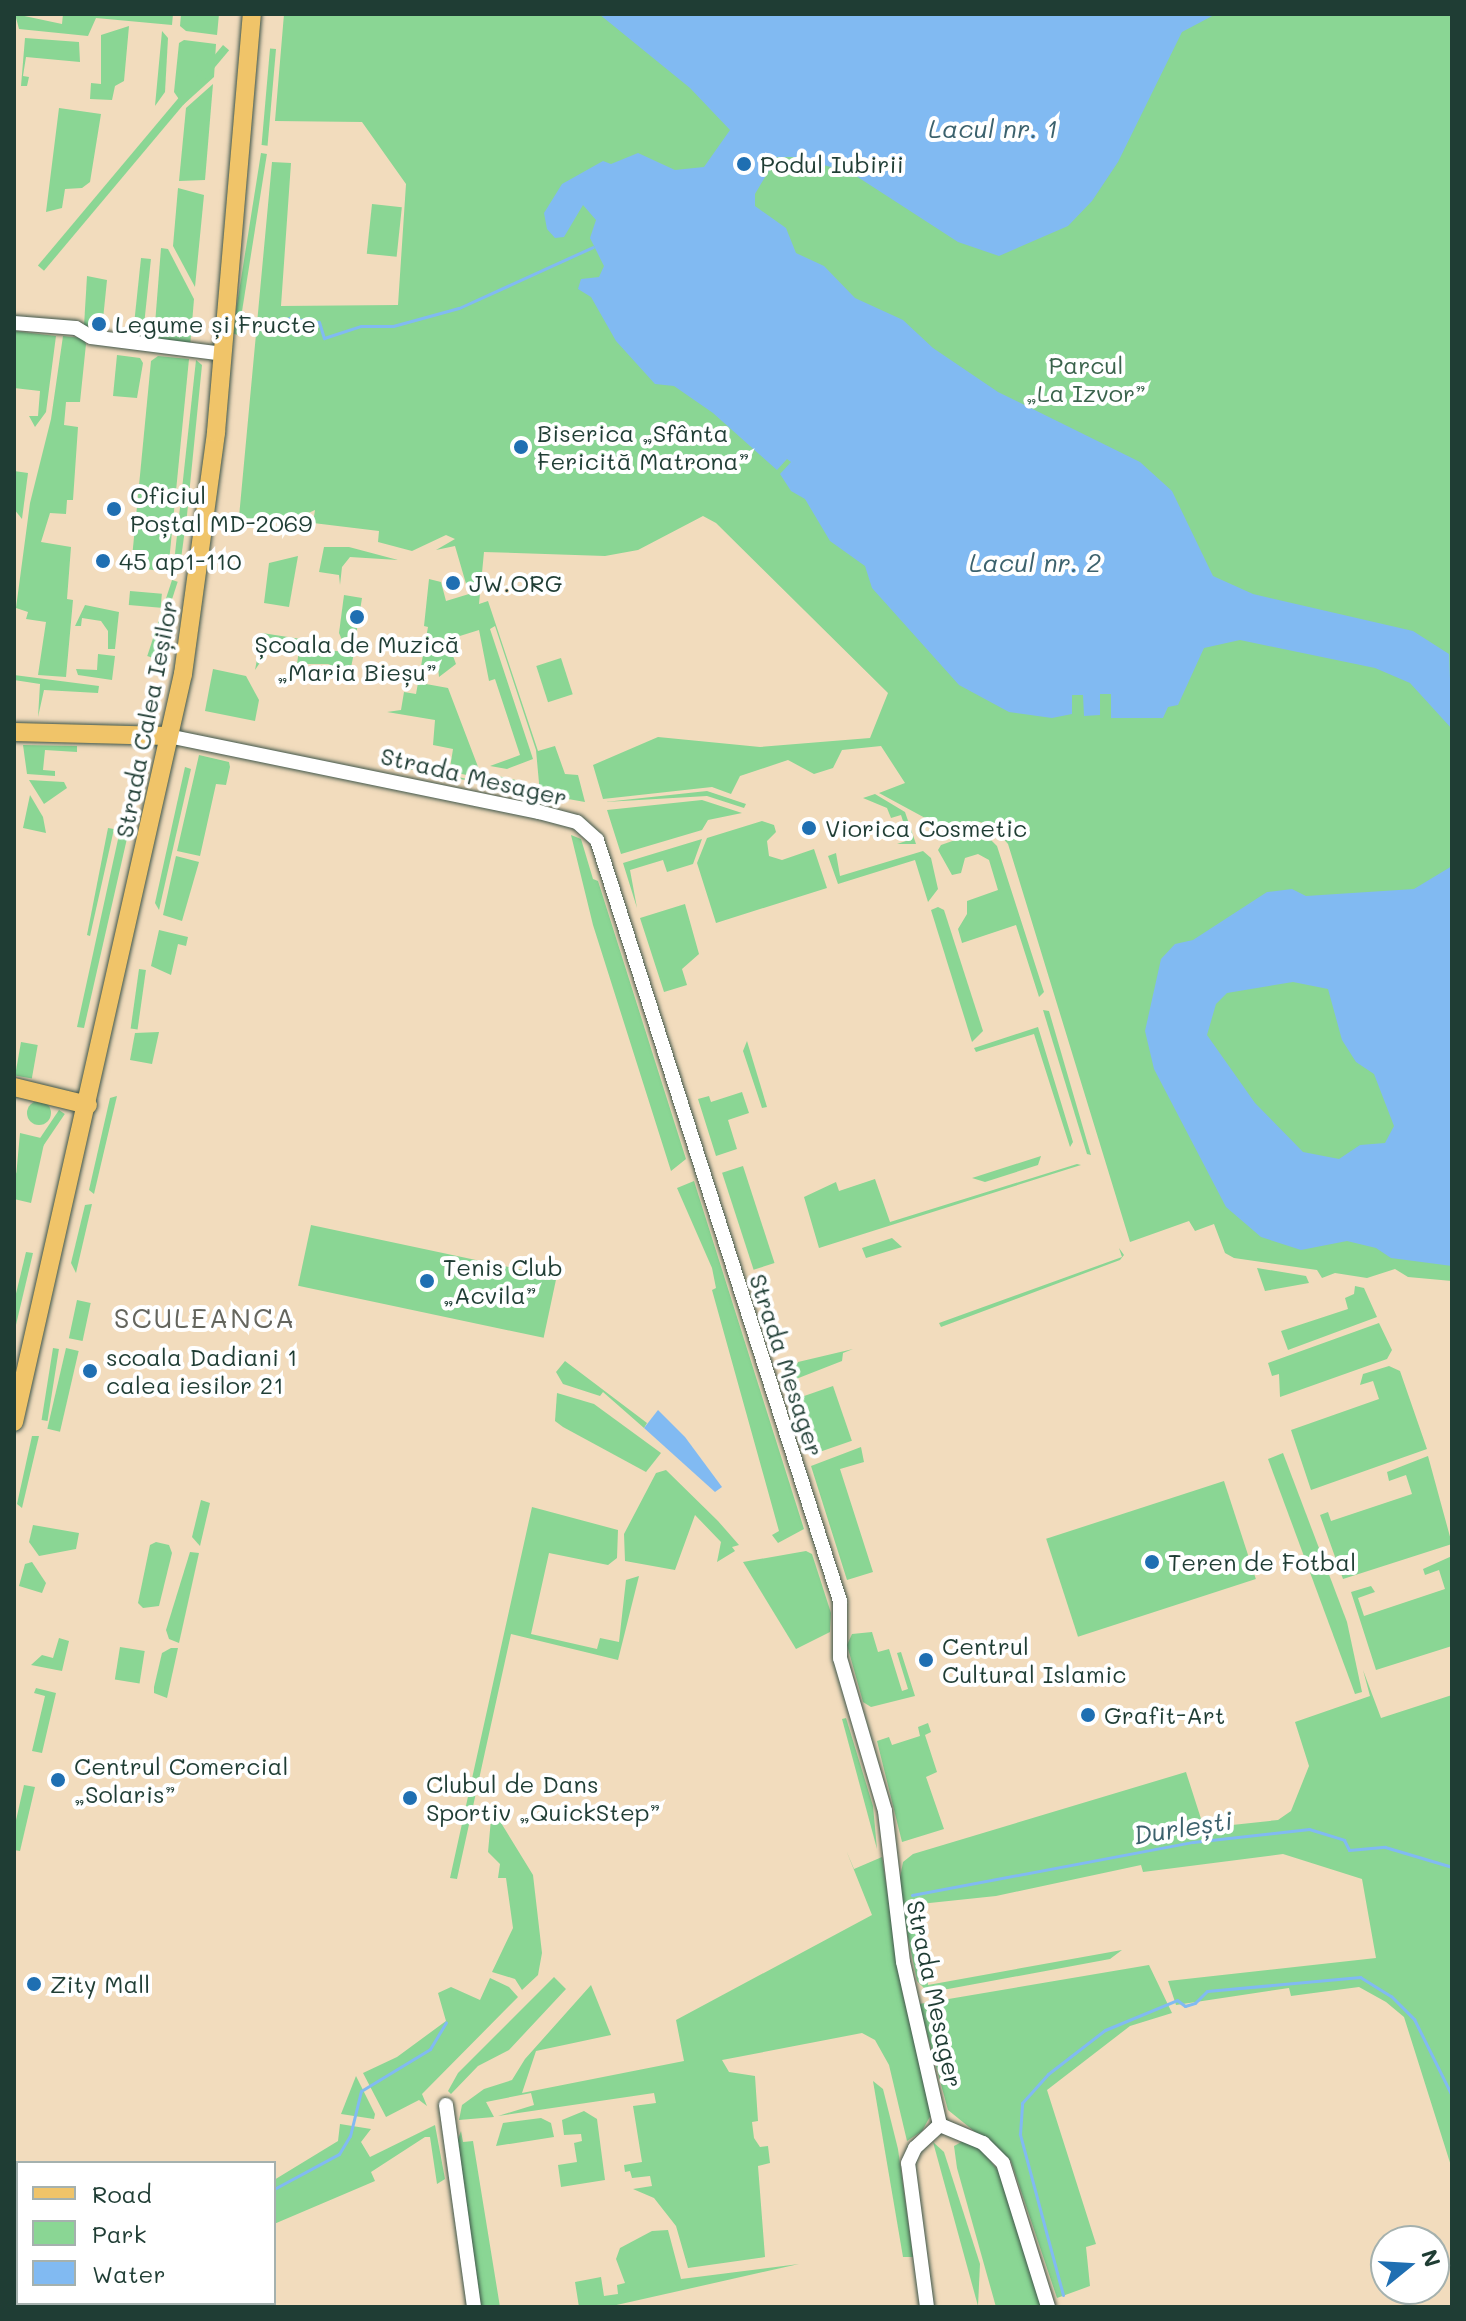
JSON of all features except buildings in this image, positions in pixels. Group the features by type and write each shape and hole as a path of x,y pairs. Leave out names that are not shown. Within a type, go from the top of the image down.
{"main road":[{"name":"Strada Calea Ieșilor","path":"14,1422 88,1105 168,736 207,513 252,14"},
{"path":"14,732 168,736"},
{"path":"14,1087 88,1105"}],"street":[{"path":"14,323 76,328 91,337 223,354"},
{"name":"Strada Mesager","path":"168,736 539,812 577,822 597,840 840,1601 840,1658 885,1811 899,1940 940,2125 983,2143 1003,2163 1048,2307"},
{"path":"446,2105 474,2307"},
{"path":"927,2307 908,2163 915,2148 940,2125"}],"green space":[{"path":"15,14 62,24 63,14 173,14 172,25 96,18 88,36 19,29"},
{"path":"181,14 219,14 217,35 186,31 180,26"},
{"name":"Parcul „La Izvor”","path":"284,14 1452,14 1452,1281 1408,1277 1395,1269 1367,1278 1335,1273 1322,1278 1317,1270 1234,1258 1225,1253 1214,1224 1195,1231 1189,1221 1130,1242 1008,844 992,826 980,822 951,832 879,793 905,783 881,746 842,750 833,768 814,774 788,760 740,776 731,794 712,787 603,799 593,765 658,737 760,747 870,738 888,693 716,523 703,516 638,550 605,556 484,552 479,604 488,601 538,751 555,746 565,774 578,775 585,802 540,794 536,750 495,626 490,629 533,759 507,769 490,766 520,755 495,679 489,681 479,630 447,640 456,664 439,677 438,667 424,665 422,675 426,684 448,688 480,772 525,782 531,789 384,757 450,768 453,749 433,745 435,720 387,712 401,710 404,692 416,694 428,627 424,626 429,579 441,582 446,601 469,594 455,546 436,550 455,539 446,535 412,551 378,542 379,531 313,523 315,510 284,524 239,517 272,162 291,163 281,306 398,305 406,184 362,122 275,121"},
{"path":"129,26 124,81 115,86 112,100 90,99 91,83 101,84 101,35"},
{"path":"162,31 168,38 165,92 155,106"},
{"path":"25,38 79,42 80,62 26,57 23,76 29,77 27,86 21,86"},
{"path":"184,40 216,44 214,77 183,105 174,92 179,43"},
{"path":"223,45 229,50 44,271 38,266"},
{"path":"270,48 276,49 268,146 262,145"},
{"path":"213,84 205,180 179,181 186,108"},
{"path":"59,108 101,114 90,182 82,188 65,189 62,208 46,212"},
{"path":"261,153 267,154 238,335 232,334"},
{"path":"178,188 204,195 195,287 173,246"},
{"path":"372,204 402,207 397,257 367,254"},
{"path":"161,248 168,249 194,299 190,347 154,337"},
{"path":"141,258 151,259 143,334 133,333"},
{"path":"87,276 107,280 102,329 84,326"},
{"path":"14,331 56,336 46,412 35,427 29,416 38,416 40,391 14,388"},
{"path":"63,336 82,338 86,344 80,402 66,402 64,425 78,427 73,500 67,500 66,514 50,513 41,542 71,547 67,599 73,600 66,677 38,675 46,622 26,619 28,612 16,608 30,503 51,419"},
{"path":"117,355 140,358 143,363 137,398 113,396"},
{"path":"158,356 189,359 168,572 138,568 132,558 151,361"},
{"path":"196,360 202,365 187,515 180,566 173,572"},
{"path":"14,471 28,473 22,519 14,509"},
{"path":"324,547 349,547 398,560 350,557 342,567 340,585 339,575 319,572"},
{"path":"298,556 289,607 264,603 269,563"},
{"path":"172,580 178,582 153,658 147,656"},
{"path":"130,591 162,594 161,608 129,605"},
{"path":"344,595 362,598 355,641 342,640 339,633"},
{"path":"85,605 119,612 115,649 108,649 108,631 101,621 82,618 81,626 75,626"},
{"path":"262,633 301,639 300,647 354,653 350,672 328,664 297,664 299,650 271,646 255,670"},
{"path":"98,654 115,656 112,680 78,675 76,669 97,670"},
{"path":"561,658 573,694 548,702 536,666"},
{"path":"213,669 246,676 259,700 255,721 205,711"},
{"path":"14,675 99,686 98,693 44,690 38,717 40,684 14,680"},
{"path":"23,745 77,746 77,752 45,750 43,770 55,771 55,776 27,774"},
{"path":"199,755 229,762 230,767 226,785 216,784 200,856 177,851"},
{"path":"384,761 527,792 383,764"},
{"path":"185,767 191,769 159,910 155,903"},
{"path":"29,780 64,782 67,788 44,804"},
{"path":"707,791 746,804 744,808 707,796 605,802"},
{"path":"875,794 905,812 916,844 897,844 909,840 901,815 891,818 887,808 863,798"},
{"path":"30,795 43,817 46,833 23,828"},
{"path":"702,800 742,813 708,820 702,830 621,854 607,810"},
{"path":"122,821 128,834 84,1028 77,1027"},
{"path":"762,821 774,825 776,832 767,841 769,856 782,860 814,849 827,888 716,923 697,863 707,838"},
{"path":"108,828 114,829 90,936 87,935"},
{"path":"975,833 985,834 997,846 1044,992 1039,997 1016,925 962,943 958,929 967,914 967,901 998,890 989,860 978,854 965,858 961,873 952,875 938,850 941,845"},
{"path":"571,835 581,839 593,879 598,881 686,1159 671,1171 593,925"},
{"path":"702,839 693,864 667,872 663,860 630,870 637,908 623,863"},
{"path":"923,851 931,858 938,889 928,902 915,860 838,884 828,856 836,853 840,876"},
{"path":"176,856 199,862 182,921 163,915"},
{"path":"685,904 699,954 682,969 687,985 664,992 640,918"},
{"path":"938,907 944,910 983,1031 972,1042 931,910"},
{"path":"159,930 188,937 186,946 178,944 171,975 151,966"},
{"path":"139,969 146,970 138,1029 131,1028"},
{"path":"1043,1010 1049,1011 1091,1155 1087,1154"},
{"path":"1038,1027 1073,1142 1070,1147 1034,1034 976,1052 974,1048"},
{"path":"159,1032 152,1064 130,1060 135,1033"},
{"path":"747,1041 767,1107 762,1108 743,1051"},
{"path":"21,1042 38,1045 32,1078 15,1075"},
{"path":"742,1092 749,1113 728,1120 737,1149 716,1156 698,1099 709,1096 711,1102"},
{"path":"117,1096 94,1194 89,1190 110,1098"},
{"path":"39,1101 47,1105 51,1113 47,1121 39,1125 31,1121 27,1113 31,1105"},
{"path":"59,1110 65,1114 14,1189 14,1177"},
{"path":"20,1133 45,1139 31,1203 14,1199"},
{"path":"1041,1156 1038,1165 985,1182 972,1178"},
{"path":"1081,1165 819,1248 804,1197 836,1182 839,1191 875,1179 890,1222"},
{"path":"743,1166 775,1263 754,1270 722,1173"},
{"path":"694,1181 804,1529 778,1543 772,1535 779,1531 712,1290 716,1288 712,1268 677,1188"},
{"path":"92,1204 76,1273 71,1263 85,1205"},
{"name":"Tenis Club „Acvila”","path":"311,1225 557,1277 544,1338 298,1286"},
{"path":"892,1238 902,1247 866,1258 862,1248"},
{"path":"1119,1248 1124,1255 1120,1260 941,1327 939,1323 1122,1257"},
{"path":"26,1252 33,1253 15,1329 14,1302"},
{"path":"1257,1268 1306,1276 1309,1283 1265,1291"},
{"path":"1355,1286 1364,1288 1377,1317 1288,1350 1281,1331 1348,1309 1345,1298 1354,1294"},
{"path":"77,1300 91,1303 83,1341 69,1338"},
{"path":"1379,1323 1392,1350 1387,1359 1280,1397 1279,1374 1272,1376 1268,1363"},
{"path":"53,1348 59,1349 48,1421 42,1420"},
{"path":"66,1348 79,1351 60,1432 47,1429"},
{"path":"853,1349 843,1353 842,1361 796,1379 791,1375 798,1362"},
{"path":"565,1361 647,1423 644,1428 603,1392 600,1396 563,1384 556,1372"},
{"path":"1389,1366 1400,1371 1427,1449 1311,1490 1291,1430 1379,1399 1373,1381 1360,1385 1363,1374"},
{"path":"833,1386 852,1441 809,1455 790,1401"},
{"path":"557,1393 594,1404 661,1453 646,1472 563,1427 555,1421"},
{"path":"32,1436 39,1436 22,1508 17,1504"},
{"path":"861,1447 864,1462 840,1469 873,1572 847,1580 811,1466"},
{"path":"1283,1453 1347,1622 1362,1692 1355,1694 1268,1459"},
{"path":"1428,1456 1452,1544 1343,1579 1320,1515 1328,1512 1331,1521 1412,1494 1406,1475 1389,1481 1387,1472"},
{"path":"666,1470 739,1545 732,1547 735,1551 717,1562 721,1542 695,1515 675,1570 625,1561 624,1534 656,1473"},
{"name":"Teren de Fotbal","path":"1224,1481 1256,1579 1078,1637 1046,1539"},
{"path":"201,1500 210,1503 200,1546 192,1537"},
{"path":"532,1507 618,1530 617,1558 608,1565 549,1553 531,1634 597,1649 600,1638 619,1642 626,1580 639,1576 618,1660 511,1634 457,1879 450,1878"},
{"path":"33,1525 79,1533 76,1549 39,1556 29,1542"},
{"path":"156,1542 169,1545 172,1553 159,1606 143,1608 138,1603 150,1545"},
{"path":"806,1551 812,1554 831,1613 830,1632 796,1649 743,1562"},
{"path":"190,1552 199,1553 179,1643 169,1639 166,1630"},
{"path":"1452,1556 1452,1646 1376,1670 1351,1592 1371,1586 1375,1592 1358,1598 1364,1616 1445,1589 1439,1570 1425,1575 1423,1569"},
{"path":"32,1562 46,1583 42,1593 19,1586 25,1564"},
{"path":"872,1632 878,1652 889,1649 902,1691 908,1689 897,1653 901,1652 915,1696 871,1707 863,1702 847,1645 852,1634"},
{"path":"59,1638 69,1641 62,1671 31,1665 42,1655 53,1658"},
{"path":"120,1647 145,1651 140,1684 115,1680"},
{"path":"178,1648 167,1698 154,1693 154,1687 162,1653"},
{"path":"1363,1670 1381,1718 1452,1695 1452,2169 1404,2017 1386,2002 1359,1987 1291,1996 1289,1988 1176,2005 1168,1981 1376,1958 1362,1879 1283,1854 1143,1872 1141,1865 996,1896 920,1904 928,1985 1122,1950 1110,1959 948,1989 924,1988 917,1981 898,1889 903,1862 913,1854 1186,1772 1204,1828 1278,1820 1291,1811 1309,1766 1295,1722 1370,1696"},
{"path":"36,1688 56,1693 42,1753 32,1751 45,1696 34,1693"},
{"path":"846,1718 873,1806 877,1849 842,1719"},
{"path":"928,1723 931,1732 925,1735 937,1772 926,1777 944,1829 902,1842 877,1741 889,1737 892,1745 920,1736 918,1727"},
{"path":"24,1785 35,1787 20,1851 14,1850 14,1829"},
{"path":"492,1808 533,1875 542,1953 538,1975 522,1990 515,1979 492,1972 513,1928 506,1878 498,1878 500,1864 488,1852"},
{"path":"846,1850 854,1869 882,1857 903,1995 932,2113 922,2131 907,2141 889,2065 875,2040 862,2033 722,2060 729,2072 755,2076 758,2121 752,2122 754,2138 760,2147 768,2146 770,2163 758,2166 765,2257 688,2268 676,2226 654,2198 633,2189 652,2186 650,2176 632,2178 630,2171 625,2172 624,2165 642,2162 633,2106 656,2103 654,2093 498,2116 534,2105 531,2093 486,2102 494,2117 459,2120 462,2105 484,2089 512,2080 525,2059 591,1985 611,2035 536,2051 522,2093 684,2061 676,2020 872,1915"},
{"path":"1149,1965 1172,2013 1130,2026 1047,2090 1096,2244 1086,2247 1090,2286 1057,2298 1011,2161 948,2110 919,2004"},
{"path":"554,1977 566,1989 509,2050 478,2066 451,2094 448,2091 458,2073"},
{"path":"490,1978 509,1987 518,1997 422,2094 427,2106 419,2100 386,2117 363,2073 397,2057 446,2021 438,1993 451,1987 480,2000"},
{"path":"356,2076 375,2114 374,2119 341,2114"},
{"path":"873,2081 883,2089 898,2149 913,2257 903,2257"},
{"path":"584,2111 597,2119 605,2180 561,2187 558,2165 577,2162 574,2143 582,2141 581,2134 564,2135 562,2120"},
{"path":"541,2118 551,2123 554,2137 496,2146 503,2123"},
{"path":"340,2124 371,2129 361,2142 370,2157 435,2125 445,2179 437,2184 430,2137 425,2137 371,2172 375,2181 276,2223 276,2179 338,2141"},
{"path":"461,2131 463,2142 473,2141 500,2307 479,2307 457,2142"},
{"path":"965,2140 981,2149 1003,2177 1042,2307 996,2307 957,2168 954,2146"},
{"path":"933,2142 944,2152 980,2264 978,2306"},
{"path":"668,2230 681,2279 799,2264 612,2306 579,2307 575,2282 601,2277 604,2296 618,2294 617,2285 625,2283 616,2259 620,2248 652,2231"},
{"path":"16,2304 72,2305 14,2307"}],"water":[{"name":"Lacul nr. 2","path":"599,14 1216,14 1182,32 1118,162 1092,201 1068,226 999,256 958,242 853,174 798,157 777,157 755,194 755,206 786,228 796,253 824,266 855,298 903,320 933,348 998,392 1140,462 1172,491 1213,576 1253,594 1413,631 1449,654 1452,729 1410,683 1375,668 1240,640 1204,648 1178,705 1168,707 1163,718 1111,718 1111,694 1100,694 1100,715 1084,716 1083,695 1072,695 1072,714 1052,718 1009,712 959,685 872,588 865,566 830,541 805,499 791,491 780,474 791,462 787,459 777,470 713,413 674,386 655,384 616,341 591,297 578,289 581,279 599,277 604,266 590,238 596,220 583,205 564,237 555,238 547,229 544,213 562,184 603,161 611,164 638,153 675,170 704,167 730,130 690,88"},
{"path":"1452,866 1452,1266 1391,1258 1376,1248 1347,1241 1301,1250 1261,1237 1226,1207 1154,1069 1145,1031 1161,959 1175,944 1193,940 1267,892 1292,889 1306,896 1414,889","holes":["1293,982 1328,989 1342,1040 1356,1062 1374,1074 1394,1126 1385,1143 1360,1145 1339,1159 1303,1152 1255,1103 1207,1035 1216,1004 1227,993"]},
{"path":"658,1410 685,1437 722,1487 715,1492 644,1428"}],"waterway":[{"path":"289,318 319,322 324,338 361,326 393,326 459,308 593,247"},
{"name":"Durlești","path":"912,1895 1193,1842 1309,1829 1344,1840 1349,1850 1385,1847 1452,1867"},
{"path":"1063,2295 1020,2134 1022,2103 1048,2074 1105,2030 1177,2000 1185,2006 1195,2003 1207,1991 1360,1977 1391,1996 1414,2019 1452,2096"},
{"name":"Durlești","path":"276,2188 339,2154 350,2136 361,2091 430,2049 446,2022"},
{"name":"Durlești","path":"43,2307 48,2305"}],"place":[{"name":"Podul Iubirii","path":"744,164"},
{"name":"Legume și Fructe","path":"99,324"},
{"name":"Biserica „Sfânta Fericită Matrona”","path":"521,447"},
{"name":"Oficiul Poștal MD-2069","path":"114,509"},
{"name":"45 ap1-110","path":"103,561"},
{"name":"JW.ORG","path":"453,583"},
{"name":"Școala de Muzică „Maria Bieșu”","path":"357,617"},
{"name":"Viorica Cosmetic","path":"809,828"},
{"name":"Tenis Club „Acvila”","path":"427,1281"},
{"name":"scoala Dadiani 1 calea iesilor 21","path":"90,1371"},
{"name":"Teren de Fotbal","path":"1152,1562"},
{"name":"Centrul Cultural Islamic","path":"926,1660"},
{"name":"Grafit-Art","path":"1088,1715"},
{"name":"Centrul Comercial „Solaris”","path":"58,1780"},
{"name":"Clubul de Dans Sportiv „QuickStep”","path":"410,1798"},
{"name":"Zity Mall","path":"34,1984"}],"district":[{"name":"SCULEANCA","path":"205,1317"}],"water label":[{"name":"Lacul nr. 1","path":"993,129"}]}
